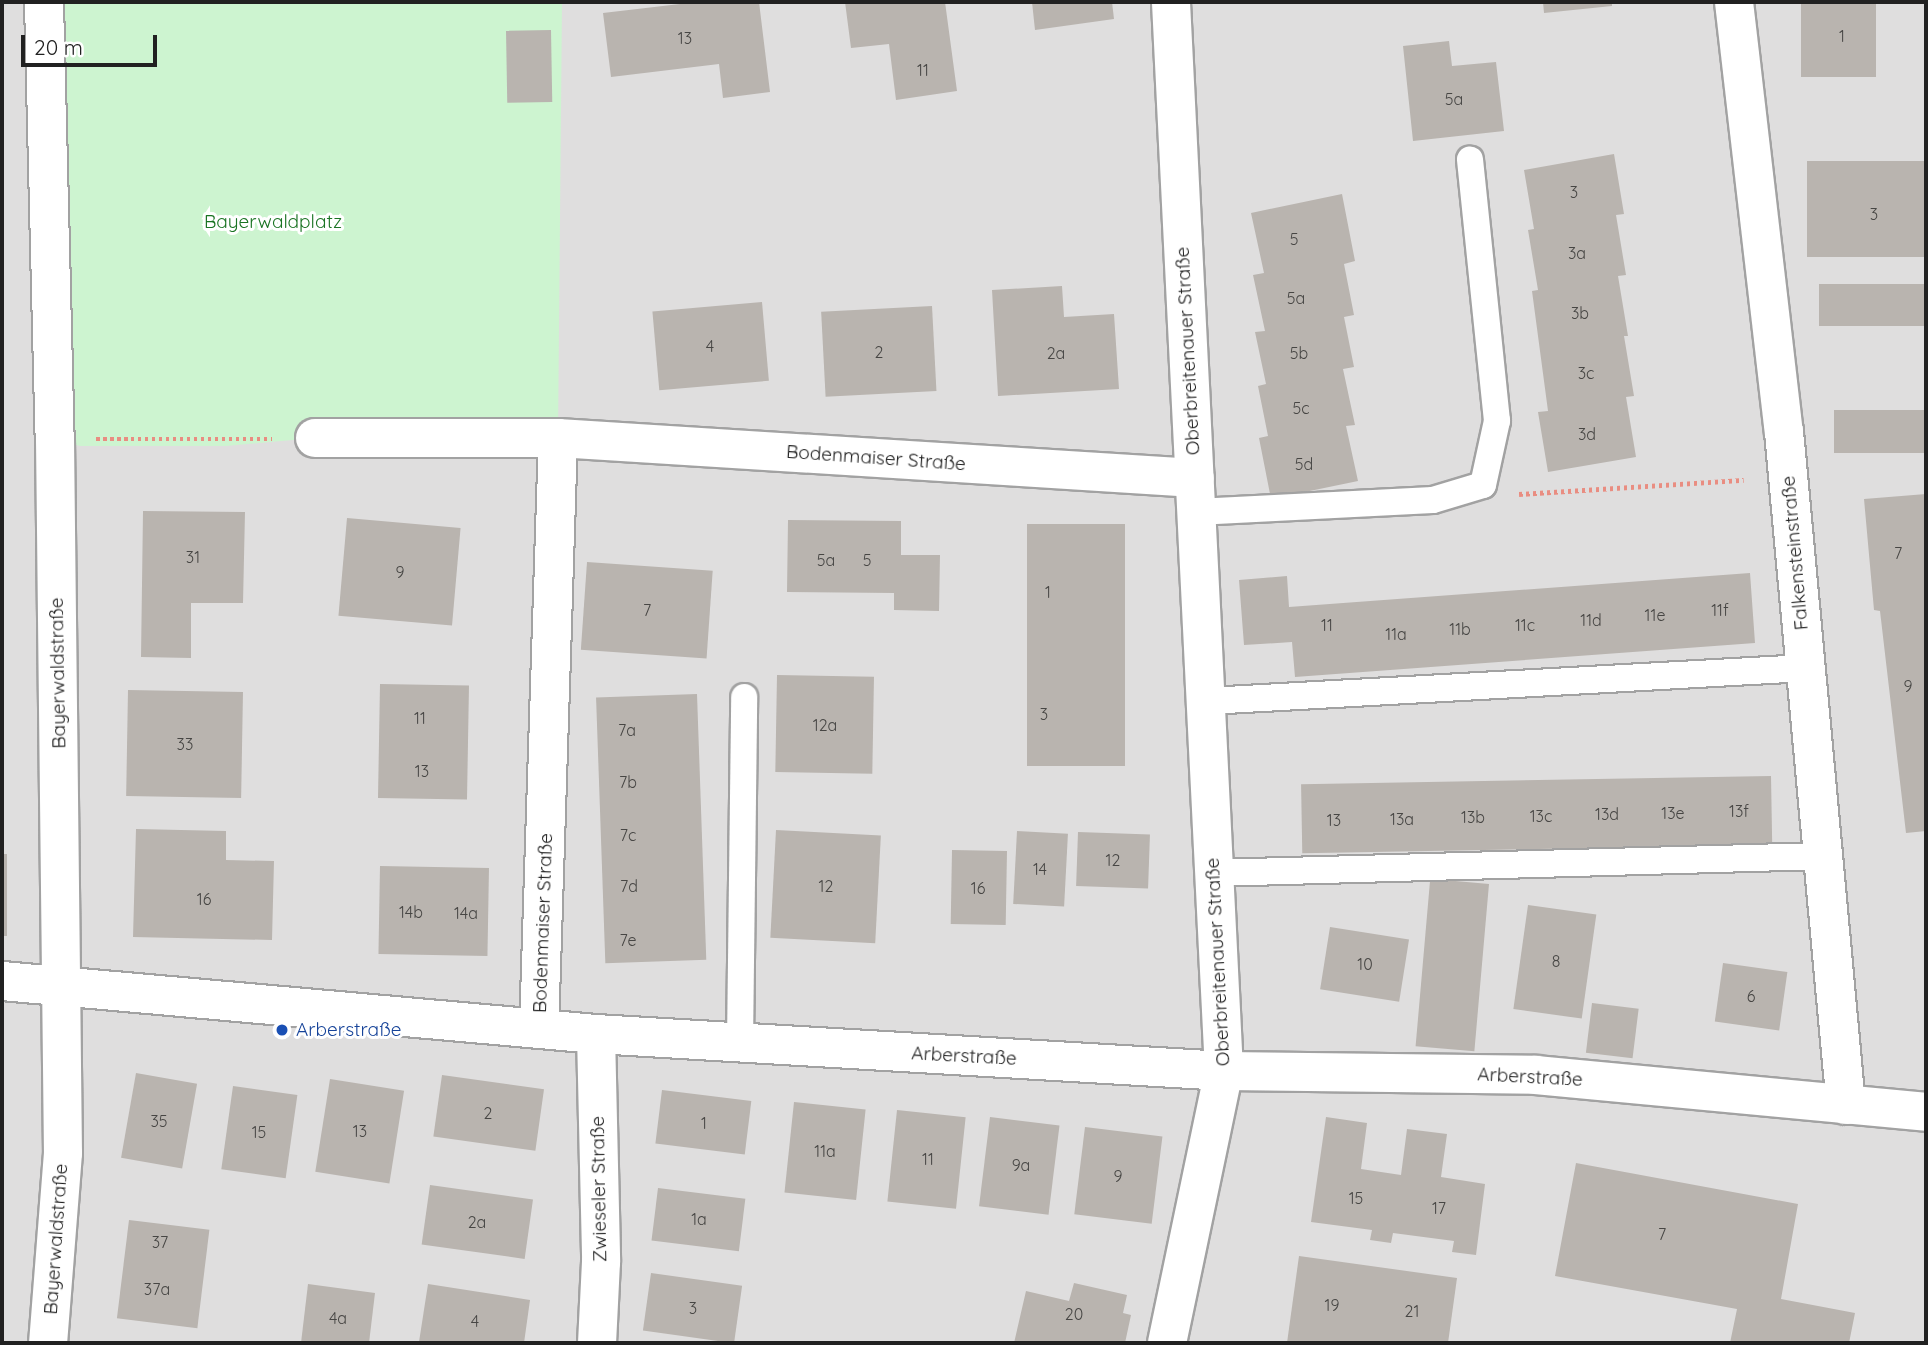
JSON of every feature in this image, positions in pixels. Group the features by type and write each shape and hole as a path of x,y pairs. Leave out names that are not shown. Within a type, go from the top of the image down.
{"street":[{"name":"Bayerwaldstraße","path":"44,2 55,439 63,1153 48,1343"},
{"name":"Oberbreitenauer Straße","path":"1167,1343 1224,1071 1213,873 1208,701 1171,2"},
{"name":"Falkensteinstraße","path":"1734,2 1788,475 1846,1105"},
{"name":"Bodenmaiser Straße","path":"315,438 558,438 1195,495"},
{"name":"Bodenmaiser Straße","path":"539,1029 558,438"},
{"name":"Arberstraße","path":"2,981 596,1034 1224,1071 1536,1075 1926,1112"},
{"name":"Zwieseler Straße","path":"596,1034 601,1262 597,1343"}],"lane":[{"path":"1195,495 1433,500 1483,485 1497,421 1470,159"},
{"path":"1208,701 1806,668"},
{"path":"740,1043 744,697"},
{"path":"1213,873 1823,856"}],"path":[{"path":"55,439 315,438"},
{"path":"1459,492 1491,496 1788,475"}],"shaded area":[{"path":"2,2 1926,2 1926,1343 2,1343"}],"green space":[{"name":"Bayerwaldplatz","path":"44,2 562,2 558,438 315,438 226,446 80,446 55,439"}],"building":[{"path":"697,2 759,2 770,92 723,98 719,64 611,77 603,13"},
{"path":"845,2 945,2 957,91 896,100 889,44 851,48"},
{"path":"1032,2 1112,2 1114,19 1035,30"},
{"path":"1543,2 1612,2 1612,6 1544,13"},
{"path":"1801,2 1876,2 1876,77 1801,77"},
{"path":"551,30 552,102 507,103 506,31"},
{"path":"1449,41 1452,66 1496,62 1504,131 1413,141 1403,46"},
{"path":"1614,154 1624,214 1616,215 1626,275 1618,276 1634,396 1626,397 1636,457 1548,472 1538,412 1548,411 1532,291 1538,290 1528,230 1534,229 1524,170"},
{"path":"1807,161 1926,161 1926,257 1807,257"},
{"path":"1342,194 1355,261 1344,264 1354,315 1344,317 1354,367 1343,369 1355,425 1346,426 1358,481 1271,499 1259,438 1268,436 1258,386 1266,384 1255,332 1265,331 1253,275 1264,273 1251,213"},
{"path":"1819,284 1926,284 1926,326 1819,326"},
{"path":"1062,286 1064,317 1114,314 1119,389 998,396 992,290"},
{"path":"762,302 769,381 659,390 652,312"},
{"path":"932,306 936,391 826,397 821,312"},
{"path":"1834,410 1926,410 1926,453 1834,453"},
{"path":"1926,494 1926,831 1906,833 1880,611 1874,610 1864,499"},
{"path":"143,511 245,512 243,603 191,603 191,658 141,657"},
{"path":"347,518 461,528 452,626 338,616"},
{"path":"788,520 901,521 901,555 940,555 939,611 894,610 894,593 787,592"},
{"path":"1027,524 1125,524 1125,766 1027,766"},
{"path":"587,562 713,571 707,659 581,650"},
{"path":"1750,573 1755,643 1295,677 1292,642 1244,645 1239,580 1287,576 1289,607"},
{"path":"777,675 874,677 872,774 775,772"},
{"path":"380,684 469,686 467,800 378,798"},
{"path":"128,690 243,692 241,798 126,796"},
{"path":"697,694 706,960 605,963 596,698"},
{"path":"1771,776 1772,845 1302,853 1301,784"},
{"path":"136,829 226,831 226,860 274,861 272,940 133,937"},
{"path":"776,830 881,835 875,943 770,938"},
{"path":"1017,831 1068,834 1064,907 1013,904"},
{"path":"1078,832 1150,835 1148,888 1076,886"},
{"path":"952,850 1007,851 1006,925 951,924"},
{"path":"2,854 7,854 7,936 2,936"},
{"path":"380,866 489,868 487,956 378,954"},
{"path":"1430,879 1489,884 1474,1051 1416,1046"},
{"path":"1528,905 1596,915 1582,1019 1513,1009"},
{"path":"1330,927 1409,940 1399,1002 1320,989"},
{"path":"1723,963 1787,972 1779,1030 1715,1021"},
{"path":"1592,1003 1639,1009 1633,1058 1586,1053"},
{"path":"136,1073 197,1084 182,1168 121,1158"},
{"path":"442,1075 544,1089 535,1151 433,1136"},
{"path":"330,1079 404,1091 389,1184 315,1172"},
{"path":"233,1086 297,1095 286,1178 221,1169"},
{"path":"662,1090 751,1101 745,1155 655,1144"},
{"path":"794,1102 866,1110 856,1200 784,1193"},
{"path":"897,1110 966,1117 956,1209 887,1201"},
{"path":"990,1117 1059,1126 1049,1215 979,1206"},
{"path":"1326,1117 1367,1123 1361,1169 1401,1175 1407,1129 1447,1134 1441,1177 1485,1184 1476,1255 1452,1252 1454,1241 1393,1233 1391,1243 1370,1240 1372,1230 1311,1222"},
{"path":"1085,1127 1162,1137 1152,1224 1074,1214"},
{"path":"1576,1163 1798,1204 1781,1299 1855,1313 1849,1343 1730,1343 1737,1309 1555,1276"},
{"path":"430,1185 533,1199 525,1259 422,1244"},
{"path":"658,1188 745,1199 739,1251 652,1241"},
{"path":"129,1220 209,1230 197,1328 117,1318"},
{"path":"1299,1256 1457,1278 1448,1343 1287,1343"},
{"path":"651,1273 742,1286 734,1343 643,1330"},
{"path":"1074,1283 1127,1295 1123,1313 1131,1315 1125,1343 1014,1343 1026,1291 1069,1301"},
{"path":"308,1284 375,1293 369,1343 301,1343"},
{"path":"428,1284 530,1300 524,1343 419,1342"}],"place":[{"name":"Arberstraße","path":"282,1030"}]}
